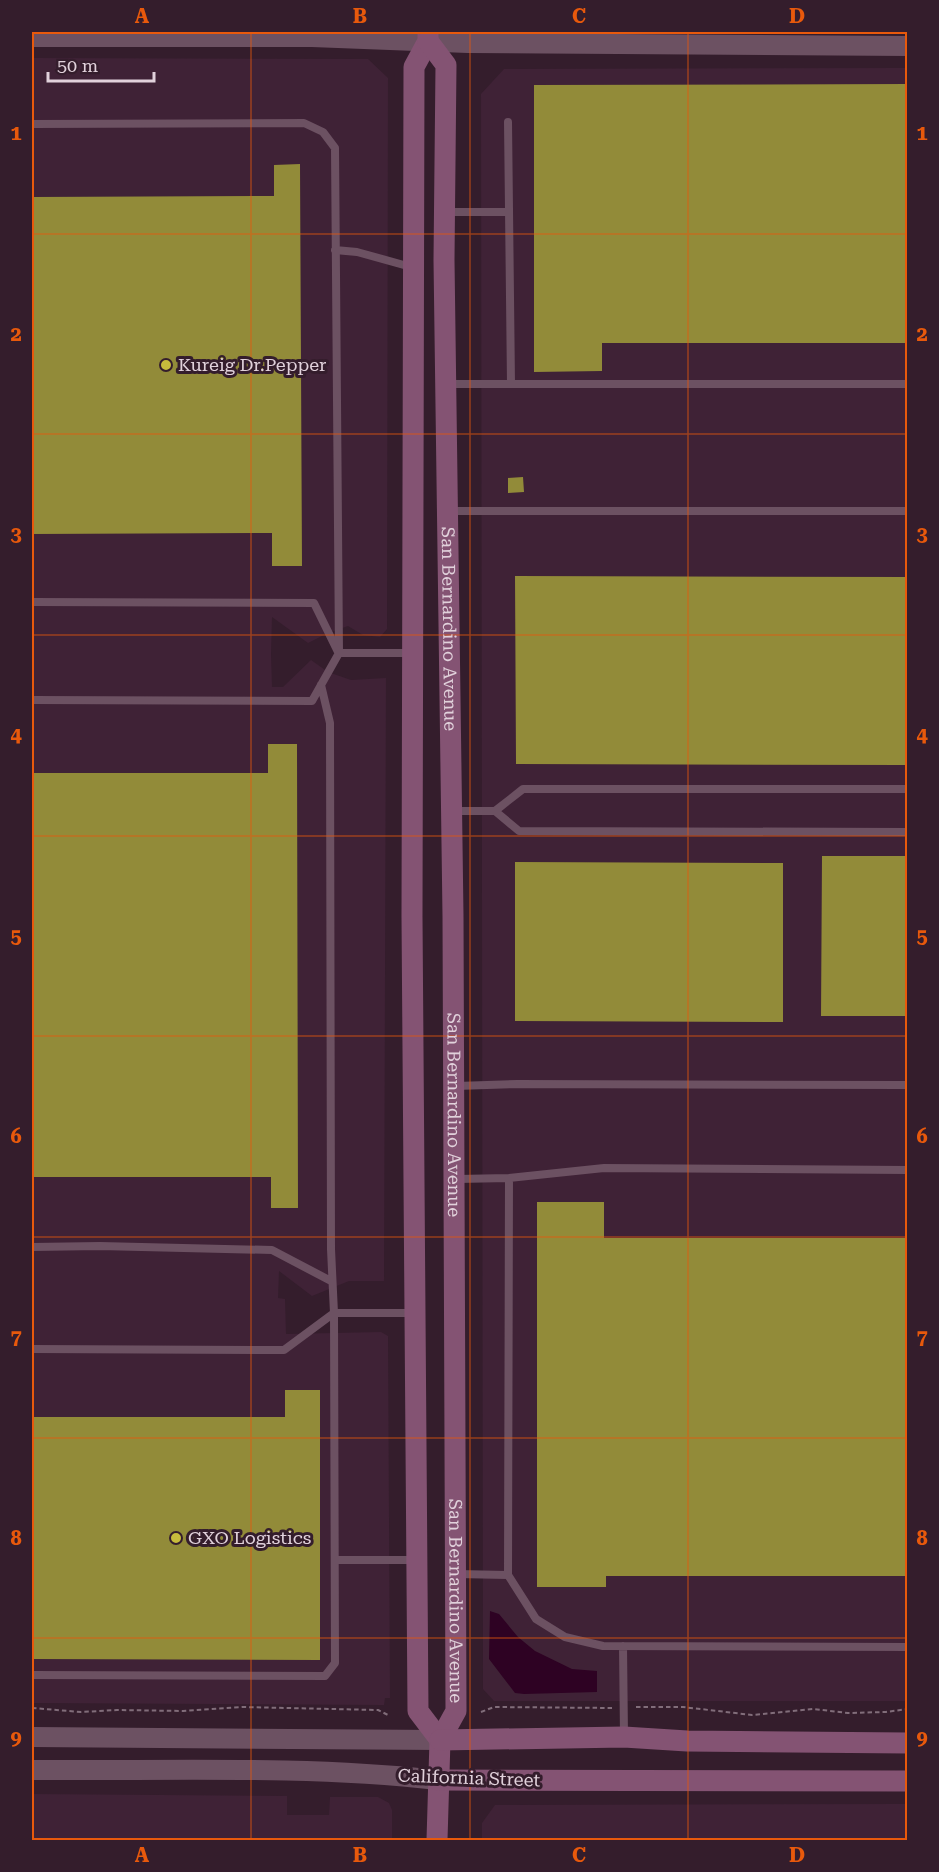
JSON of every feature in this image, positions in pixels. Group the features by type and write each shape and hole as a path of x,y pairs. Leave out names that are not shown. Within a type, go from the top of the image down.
{"main road":[{"name":"San Bernardino Avenue","path":"428,36 446,66 445,384 455,1179 456,1711 440,1740 418,1711 412,917 414,67 428,36"},
{"name":"California Street","path":"440,1740 624,1737 687,1741 908,1743"},
{"path":"437,1840 440,1740"},
{"name":"California Street","path":"438,1780 908,1781"}],"street":[{"path":"32,37 428,36 480,43 898,44"},
{"name":"California Street","path":"32,1737 440,1740"},
{"name":"California Street","path":"32,1770 381,1773 438,1780"}],"lane":[{"path":"508,122 511,384"},
{"path":"32,124 304,123 323,132 335,148 339,653 312,701 32,700"},
{"path":"444,212 509,212"},
{"path":"335,250 357,252 415,268"},
{"path":"445,384 908,384"},
{"path":"447,511 908,511"},
{"path":"32,602 314,603 339,653"},
{"path":"339,653 413,654"},
{"path":"32,1676 326,1676 335,1663 334,1313 331,1281 330,723 321,686"},
{"path":"452,810 495,810 523,789 908,789"},
{"path":"495,810 519,831 908,832"},
{"path":"454,1086 517,1084 908,1085"},
{"path":"455,1179 509,1178 604,1168 908,1170"},
{"path":"509,1178 508,1575 536,1619 565,1637 603,1646 908,1647"},
{"path":"32,1247 100,1246 272,1250 331,1281"},
{"path":"32,1349 284,1350 334,1313 416,1314"},
{"path":"335,1560 417,1560"},
{"path":"456,1574 508,1575"},
{"path":"623,1646 624,1737"}],"path":[{"path":"32,1708 81,1712 183,1711 243,1707 378,1710 390,1716"},
{"path":"481,1712 494,1707 683,1707 752,1715 813,1709 848,1713 908,1709"}],"shaded area":[{"path":"32,58 368,59 388,78 387,629 380,637 363,635 348,626 308,643 272,617 271,654 272,687 283,687 311,660 328,672 351,680 386,678 384,1281 349,1281 312,1296 279,1271 278,1298 285,1299 286,1334 381,1332 388,1336 390,1698 385,1698 384,1705 32,1703"},
{"path":"907,68 907,1701 494,1701 483,1689 481,94 504,69"},
{"path":"490,1611 499,1614 518,1637 535,1651 572,1669 597,1671 597,1692 515,1693 489,1659"},
{"path":"32,1794 287,1796 287,1815 329,1815 330,1797 378,1797 389,1803 392,1810 392,1840 32,1840"},
{"path":"907,1804 907,1840 482,1840 482,1823 495,1805"}],"building":[{"path":"908,84 908,343 602,343 602,371 534,372 534,85"},
{"name":"Kureig Dr.Pepper","path":"300,164 302,566 272,566 272,533 32,534 32,197 274,196 274,165"},
{"path":"523,477 524,492 508,493 508,478"},
{"path":"515,576 908,577 908,765 516,764"},
{"path":"268,744 297,744 298,1208 271,1208 271,1177 32,1177 32,773 268,773"},
{"path":"822,856 908,856 908,1016 821,1016"},
{"path":"515,862 783,863 783,1022 515,1021"},
{"path":"537,1202 604,1202 604,1238 908,1238 908,1576 606,1576 606,1587 537,1587"},
{"name":"GXO Logistics","path":"285,1390 320,1390 320,1660 32,1659 32,1417 285,1417"}],"place":[{"name":"Kureig Dr.Pepper","path":"166,365"},
{"name":"GXO Logistics","path":"176,1538"}]}
